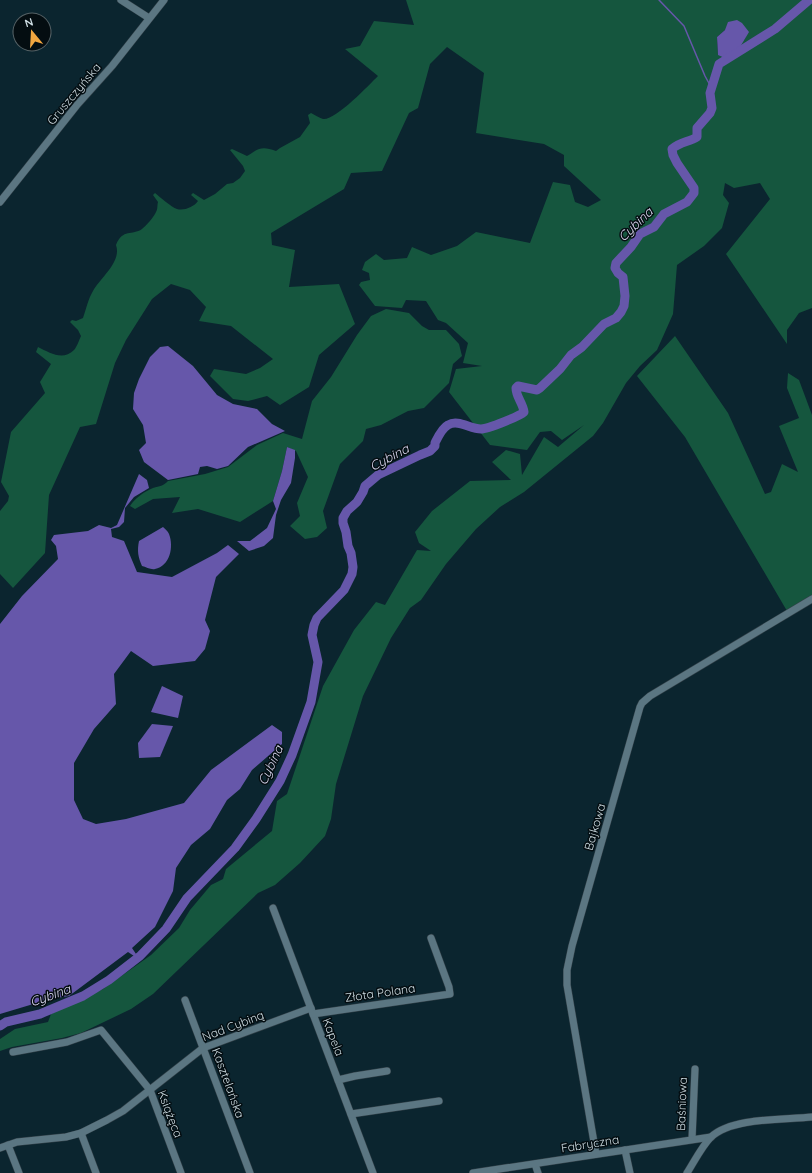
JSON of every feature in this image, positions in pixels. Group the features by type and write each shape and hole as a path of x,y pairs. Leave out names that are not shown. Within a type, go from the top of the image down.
{"street":[{"path":"121,0 149,18"},
{"name":"Gruszczyńska","path":"0,202 77,105 112,66 164,0"},
{"name":"Bajkowa","path":"596,1154 566,977 572,946 640,707 642,703 650,696 812,599"},
{"name":"Kapela","path":"273,908 373,1173"},
{"name":"Złota Polana","path":"312,1011 450,994 449,987 431,938"},
{"name":"Kasztelańska","path":"185,1000 250,1173"},
{"name":"Nad Cybiną","path":"0,1148 17,1142 66,1137 81,1133 123,1111 203,1048 312,1011"},
{"name":"Książęca","path":"13,1052 67,1042 101,1030 150,1090 181,1173"},
{"name":"Baśniowa","path":"692,1139 695,1069"},
{"path":"338,1080 387,1071"},
{"path":"351,1114 439,1101"},
{"path":"687,1173 711,1137 728,1127 749,1122 812,1117"},
{"path":"81,1133 96,1173"},
{"name":"Fabryczna","path":"473,1173 711,1137"},
{"path":"8,1145 19,1173"},
{"path":"625,1150 630,1173"},
{"path":"535,1164 538,1173"}],"green space":[{"path":"406,0 812,0 812,308 799,313 787,330 787,344 726,254 770,199 760,183 734,188 725,183 723,195 729,203 722,228 704,246 677,265 673,314 657,350 640,366 626,383 603,423 593,436 524,492 500,507 476,529 446,564 421,600 410,608 391,638 363,696 336,784 331,819 325,836 300,863 275,885 258,893 153,994 131,1009 81,1033 12,1047 0,1051 0,1039 15,1029 48,1022 51,1014 103,989 151,955 179,928 190,910 211,885 223,879 226,869 272,831 277,801 287,794 323,686 354,630 376,602 385,605 417,550 431,551 419,543 415,532 432,511 470,481 511,480 492,462 506,450 520,454 522,475 544,437 558,447 584,425 562,440 551,431 540,432 527,450 490,445 449,392 456,369 482,366 463,363 468,343 446,323 438,320 426,301 406,300 402,308 375,306 359,285 361,282 370,280 369,273 362,270 365,262 376,254 384,260 407,258 412,247 431,255 457,246 476,232 530,243 553,182 570,185 575,202 588,207 601,200 564,166 564,155 544,144 476,133 484,73 447,47 430,64 418,108 409,113 382,171 351,173 344,189 271,233 272,245 295,250 289,287 339,284 355,324 319,355 309,387 280,405 267,396 248,401 233,399 210,376 214,369 246,374 260,368 273,359 231,326 199,321 206,307 190,290 171,284 152,299 126,340 115,363 96,424 80,427 49,495 45,553 13,588 0,574 0,511 8,501 9,496 1,482 11,432 45,393 40,382 51,364 36,352 38,347 56,355 65,355 75,349 81,336 78,330 70,322 72,320 76,321 83,318 91,294 116,258 116,245 122,236 142,229 152,219 157,211 158,202 153,195 155,193 175,208 186,209 198,201 191,195 193,193 204,200 215,194 227,184 233,183 240,178 245,171 243,166 230,150 232,149 247,156 264,148 276,151 300,137 310,123 308,115 311,113 323,119 328,118 352,102 378,76 345,49 360,46 374,21 414,25","holes":["725,30 748,32 744,40 718,55 717,37"]},
{"path":"386,309 409,313 422,326 429,330 446,330 459,344 462,356 453,364 449,383 424,408 408,411 381,425 366,429 363,441 340,464 323,511 327,528 317,537 305,539 290,526 300,516 297,503 308,477 296,451 287,447 273,501 240,522 198,509 172,513 180,497 153,499 135,509 130,506 143,493 163,485 168,481 205,474 228,467 257,445 283,433 302,439 312,401 331,377 357,335 371,316"},
{"path":"675,336 728,413 765,494 771,492 782,464 798,472 779,426 799,418 787,388 788,373 799,380 812,415 812,595 787,611 685,437 637,376"}],"water":[{"path":"737,20 742,23 749,32 737,52 727,59 718,55 717,37 725,30 728,22"},
{"path":"168,346 193,366 217,395 233,404 257,409 272,424 285,431 248,447 228,466 217,469 207,466 200,467 198,474 168,480 144,462 139,450 146,443 143,425 133,409 134,393 150,357 160,347"},
{"path":"287,447 295,450 295,458 291,483 281,500 276,515 273,538 264,546 249,551 237,541 250,541 267,528 276,509 273,501"},
{"path":"139,474 147,480 149,488 134,497 125,508 124,522 119,527 111,529 112,537 124,541 137,572 172,577 217,553 228,545 239,554 216,577 205,620 210,631 205,649 195,661 153,666 131,651 114,674 116,704 94,729 74,763 74,800 83,819 96,824 126,819 184,803 211,770 272,725 282,732 282,744 252,770 240,789 227,800 210,829 191,845 176,868 173,891 155,927 132,948 136,954 134,956 128,952 69,996 50,999 0,1014 0,624 22,596 58,559 56,546 51,540 54,535 88,531 99,525 111,528 117,525"},
{"path":"163,527 169,533 171,545 170,555 164,564 155,569 142,566 138,554 139,541"},
{"path":"162,686 183,696 178,718 151,712"},
{"path":"152,724 173,726 160,757 139,758 138,743"}],"waterway":[{"path":"659,0 684,26 711,87"},
{"name":"Cybina","path":"0,1026 6,1022 40,1014 83,996 109,980 140,956 166,929 187,898 235,848 256,819 280,781 292,755 311,702 318,662 312,635 314,625 317,618 344,590 352,574 353,567 351,553 343,523 343,518 347,511 357,502 365,486 378,475 430,451 435,446 439,435 446,426 456,423 481,429 497,425 524,412 516,388 518,386 537,390 540,388 560,369 571,355 582,347 604,324 616,318 624,306 625,296 623,277 615,268 616,263 631,247 640,234 654,227 664,214 687,202 694,193 694,188 677,163 672,149 697,137 697,128 710,113 712,108 710,93 719,64 775,29 809,0"}]}
